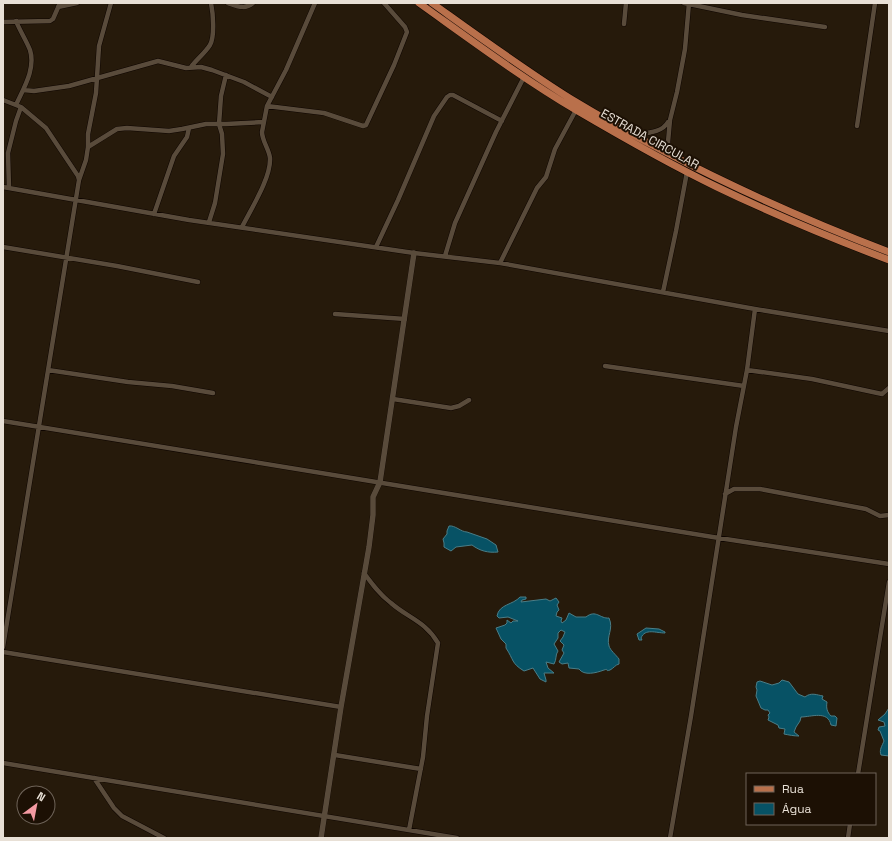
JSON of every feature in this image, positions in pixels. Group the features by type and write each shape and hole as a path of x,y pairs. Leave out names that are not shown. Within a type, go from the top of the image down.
{"main road":[{"name":"ESTRADA CIRCULAR","path":"419,3 489,54 576,110 687,172 779,216 889,260"},
{"name":"ESTRADA CIRCULAR","path":"432,3 493,48 571,98 634,135 719,180 783,210 889,252"}],"street":[{"path":"3,22 50,21 53,19 59,5 77,3"},
{"path":"3,647 5,623 48,370 75,199 79,180 86,160 88,134 98,77 100,46 111,3"},
{"path":"191,67 211,43 213,10 211,3"},
{"path":"228,3 244,8 254,3"},
{"path":"242,227 256,203 269,167 268,152 262,136 267,106 286,70 315,3"},
{"path":"267,106 324,113 363,126 366,124 394,65 407,32 405,27 384,3"},
{"path":"624,24 626,3"},
{"path":"669,154 668,142 670,120 684,55 688,3 742,15 825,27"},
{"path":"858,126 875,3"},
{"path":"9,188 8,152 16,121 18,106 30,74 31,66 30,52 16,22"},
{"path":"23,90 34,91 69,86 158,61 179,67 201,67 244,82 272,97"},
{"path":"209,222 215,203 223,154 222,134 219,124 221,96 226,75"},
{"path":"445,256 456,223 502,121 524,77"},
{"path":"376,247 434,116 447,97 453,95 502,121"},
{"path":"3,100 18,106 46,128 78,176 79,180"},
{"path":"500,263 537,188 546,177 555,149 576,110"},
{"path":"634,135 651,133 664,128 670,120"},
{"path":"88,147 117,129 127,128 169,131 206,124 264,122"},
{"path":"154,214 174,156 187,137 189,128"},
{"path":"663,292 687,172"},
{"path":"3,187 154,214 414,253 500,263 755,309 889,330"},
{"path":"3,247 66,259 117,266 198,282"},
{"path":"321,838 373,515 373,497 380,482 414,253"},
{"path":"670,838 691,716 736,427 747,370 755,309"},
{"path":"335,314 405,319"},
{"path":"605,366 744,386"},
{"path":"48,370 128,382 172,386 213,393"},
{"path":"747,370 812,379 882,394 889,388"},
{"path":"393,399 451,408 459,406 469,400"},
{"path":"3,421 719,538 889,564"},
{"path":"725,494 734,489 760,489 866,509 880,516 889,515"},
{"path":"720,528 726,539"},
{"path":"364,573 378,592 392,604 428,628 438,642 421,769 409,830"},
{"path":"858,773 889,582"},
{"path":"3,652 227,687 341,707"},
{"path":"335,755 421,769"},
{"path":"3,764 457,838"},
{"path":"94,778 114,808 122,816 164,838"},
{"path":"848,838 850,825"}],"water":[{"path":"449,526 487,539 496,545 498,552 484,551 472,545 456,547 451,551 444,547 443,539 447,534"},
{"path":"520,597 526,597 526,599 522,600 521,602 546,599 550,601 556,598 559,602 557,605 559,610 556,616 562,618 562,623 566,620 569,613 576,617 586,617 595,614 609,618 611,626 608,642 612,651 619,659 619,664 607,671 607,669 597,672 584,673 579,669 569,668 568,663 562,664 559,662 564,653 562,650 564,645 560,641 565,632 561,630 558,633 558,638 554,644 558,651 555,662 554,664 546,662 548,668 554,673 544,673 546,682 540,679 533,668 524,671 513,661 506,648 506,644 501,639 496,628 505,625 507,620 511,623 513,621 518,621 508,617 499,618 497,616 500,609"},
{"path":"646,628 659,629 665,633 648,632 643,635 641,638 642,640 639,640 637,634"},
{"path":"782,680 789,682 798,694 805,697 812,694 823,696 822,699 827,702 829,713 831,716 835,716 837,718 836,726 831,725 829,720 823,716 801,717 794,732 799,736 784,734 785,729 779,728 778,725 768,720 768,715 770,713 768,710 761,708 756,696 757,682 760,681 772,685 779,683"},
{"path":"889,708 889,756 881,755 880,753 884,741 880,731 878,730 879,727 885,726 884,722 878,720"}]}
